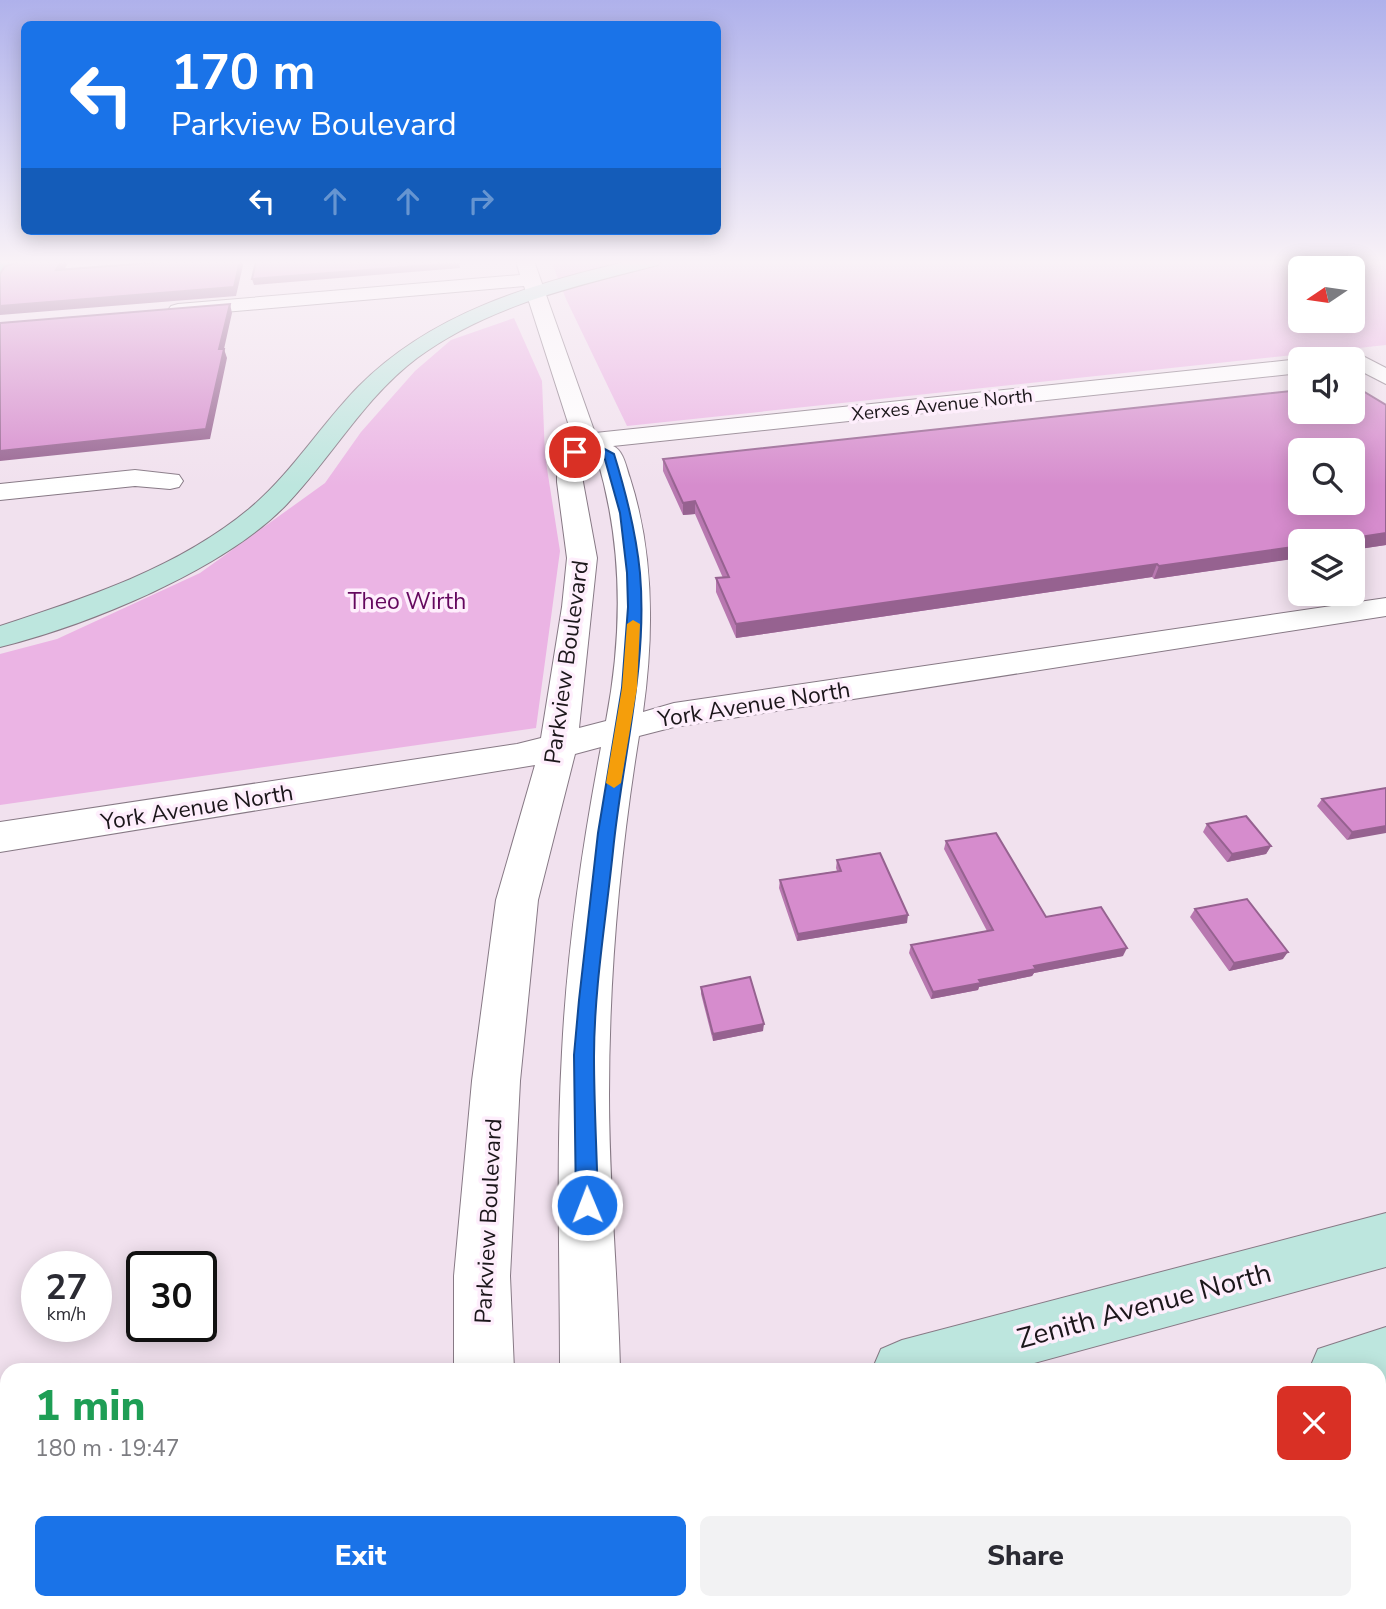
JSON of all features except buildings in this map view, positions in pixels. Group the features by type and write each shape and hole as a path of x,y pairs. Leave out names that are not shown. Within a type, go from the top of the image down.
{"street":[{"path":"0,637 76,612 210,550 257,517 298,478 328,434 382,376 439,336"},
{"path":"551,336 582,429 583,442 609,454 626,513 634,573 629,688 607,833 584,1055 590,1363"},
{"path":"1365,359 1386,357"},
{"path":"1365,365 1386,377"},
{"name":"Xerxes Avenue North","path":"583,442 1288,367"},
{"name":"Parkview Boulevard","path":"484,1363 482,1276 496,1081 517,900 558,748 582,558 570,482 570,461 583,442"},
{"path":"0,492 135,478 170,481"},
{"name":"York Avenue North","path":"0,837 517,757 674,715 1386,607"},
{"name":"Zenith Avenue North","path":"928,1363 1386,1240"},
{"path":"1362,1363 1386,1356"}],"green space":[{"name":"Theo Wirth","path":"462,336 522,336 542,381 545,456 560,551 536,728 0,805 0,654 57,639 200,573 325,483 361,432 415,371 451,340"},
{"path":"584,336 1386,336 1386,345 1288,347 1288,355 627,426"}],"slow traffic":[{"path":"614,783 629,688 633,624"}],"route":[{"path":"575,452 583,442 609,454 626,513 634,573 629,688 607,833 588,1000 584,1055 587,1205"}]}
